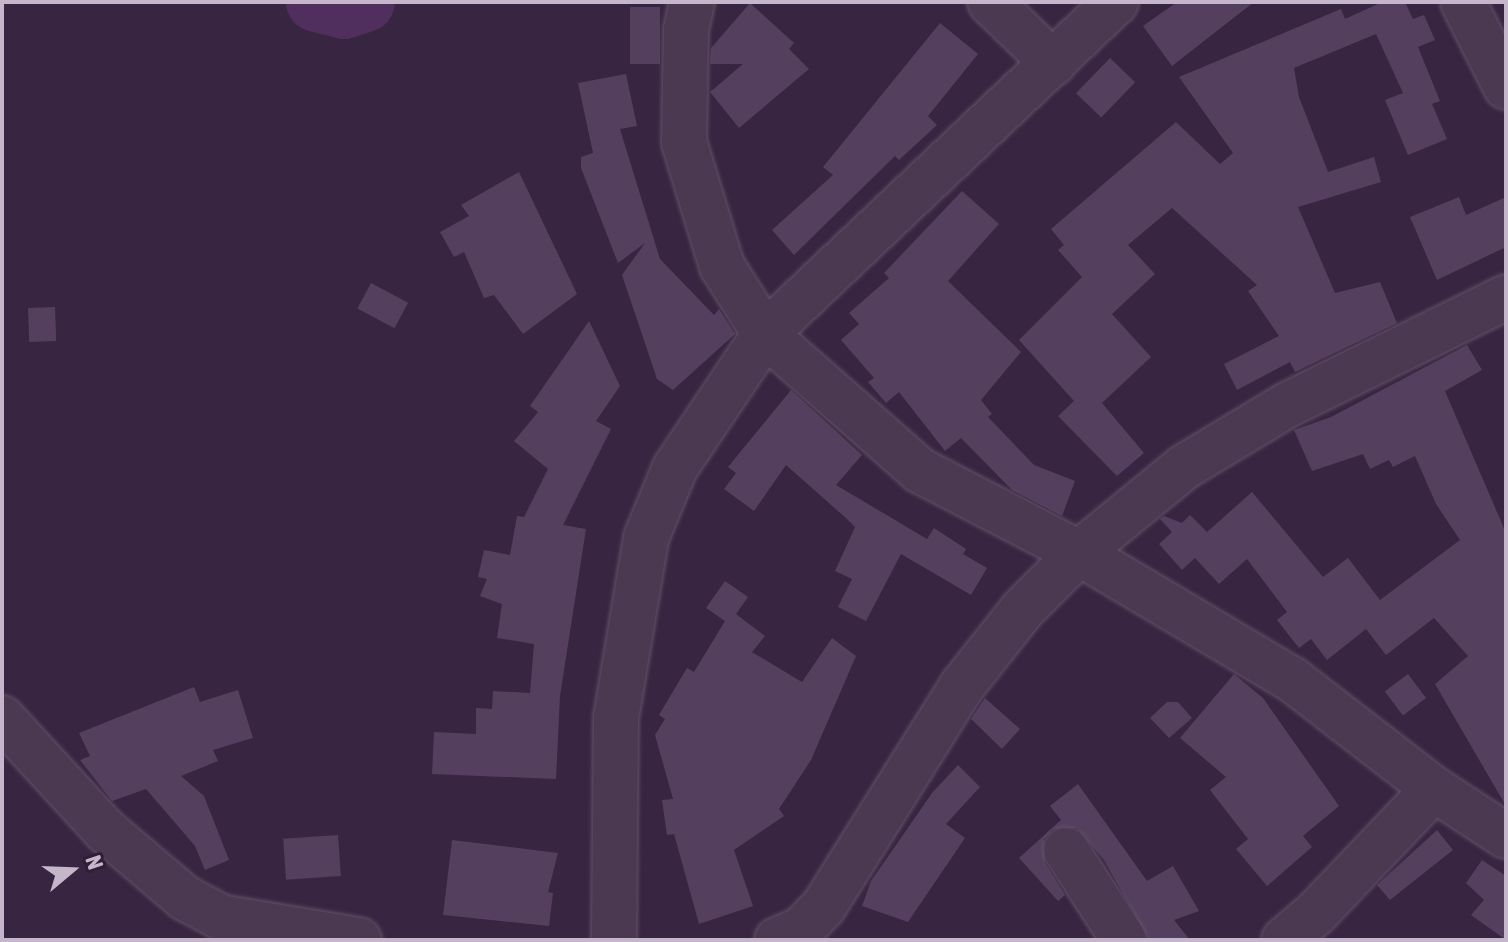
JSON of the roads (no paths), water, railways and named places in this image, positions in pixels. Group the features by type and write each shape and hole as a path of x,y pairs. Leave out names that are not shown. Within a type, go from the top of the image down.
{"street":[{"path":"692,2 686,30 684,142 722,266 765,334 919,470 1079,553 1293,680 1434,789 1506,836"},
{"path":"990,2 1053,63"},
{"path":"614,940 616,718 646,538 675,468 765,334 1116,2"},
{"path":"1463,2 1506,87"},
{"path":"777,940 801,930 824,906 962,686 1023,609 1079,553 1184,467 1289,404 1506,297"},
{"path":"2,718 106,831 185,898 220,917 359,940"},
{"path":"1284,940 1434,789"},
{"path":"1066,850 1124,940"}],"waterway":[{"path":"316,2 344,9 365,2"}]}
